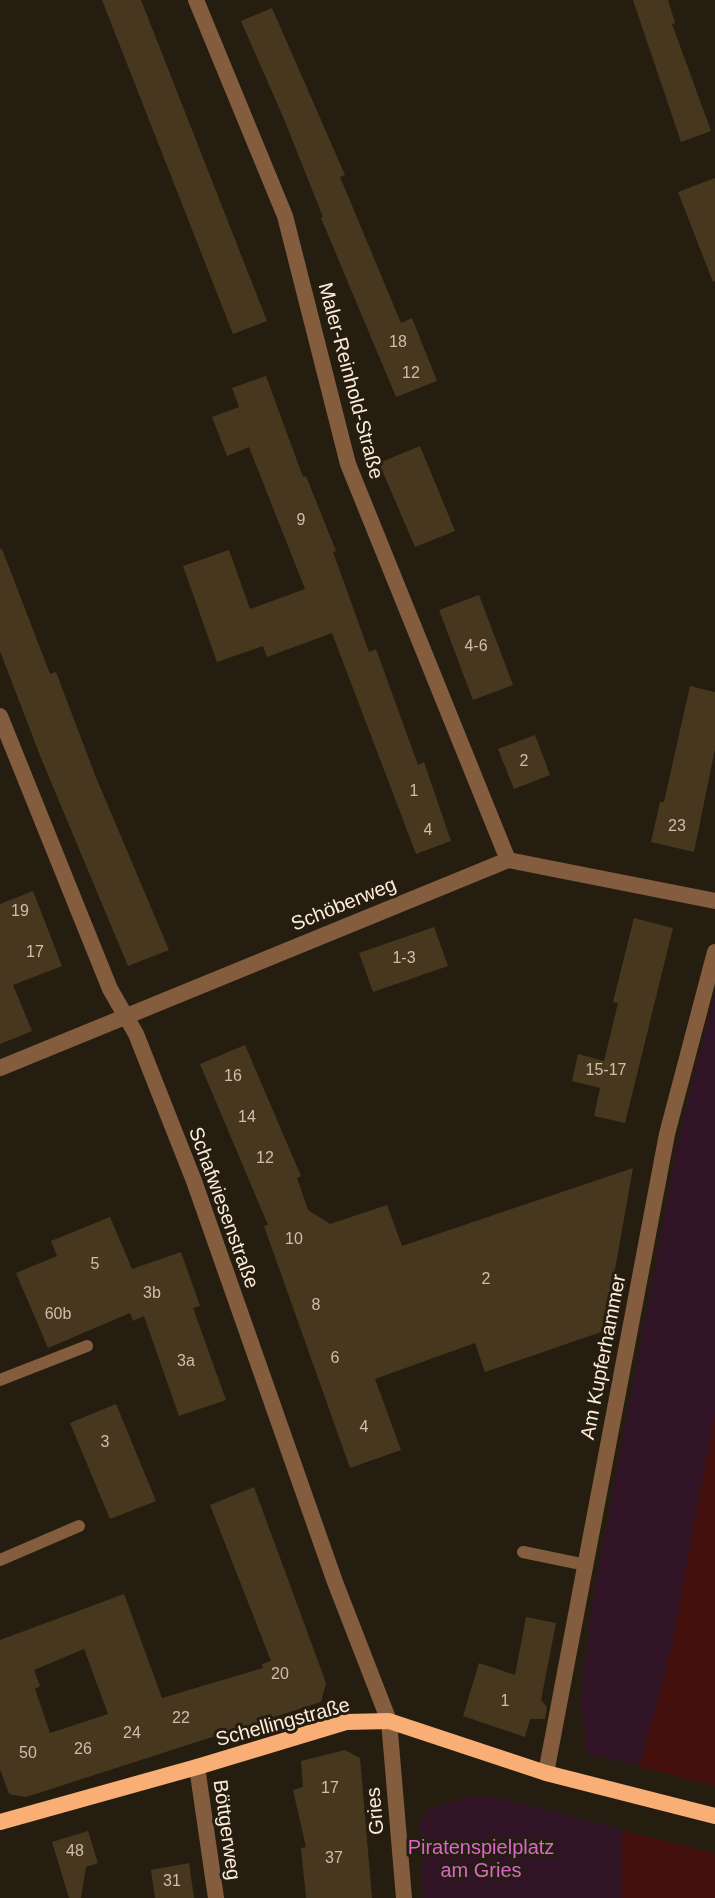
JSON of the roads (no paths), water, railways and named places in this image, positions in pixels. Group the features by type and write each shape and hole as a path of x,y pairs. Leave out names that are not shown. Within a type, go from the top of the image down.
{"main road":[{"name":"Schellingstraße","path":"0,1822 346,1722 389,1721 546,1773 715,1816"}],"street":[{"name":"Maler-Reinhold-Straße","path":"196,0 285,216 348,464 508,860"},
{"name":"Schafwiesenstraße","path":"0,716 110,989 136,1034 194,1181 335,1582 389,1721"},
{"path":"508,860 715,901"},
{"name":"Schöberweg","path":"0,1068 508,860"},
{"name":"Am Kupferhammer","path":"546,1773 667,1134 715,952"},
{"name":"Gries","path":"389,1721 404,1898"},
{"name":"Böttgerweg","path":"197,1767 216,1898"}],"lane":[{"path":"0,1380 87,1346"},
{"path":"0,1560 79,1526"},
{"path":"523,1552 586,1565"}],"park label":[{"name":"Piratenspielplatz am Gries","path":"481,1860"}]}
